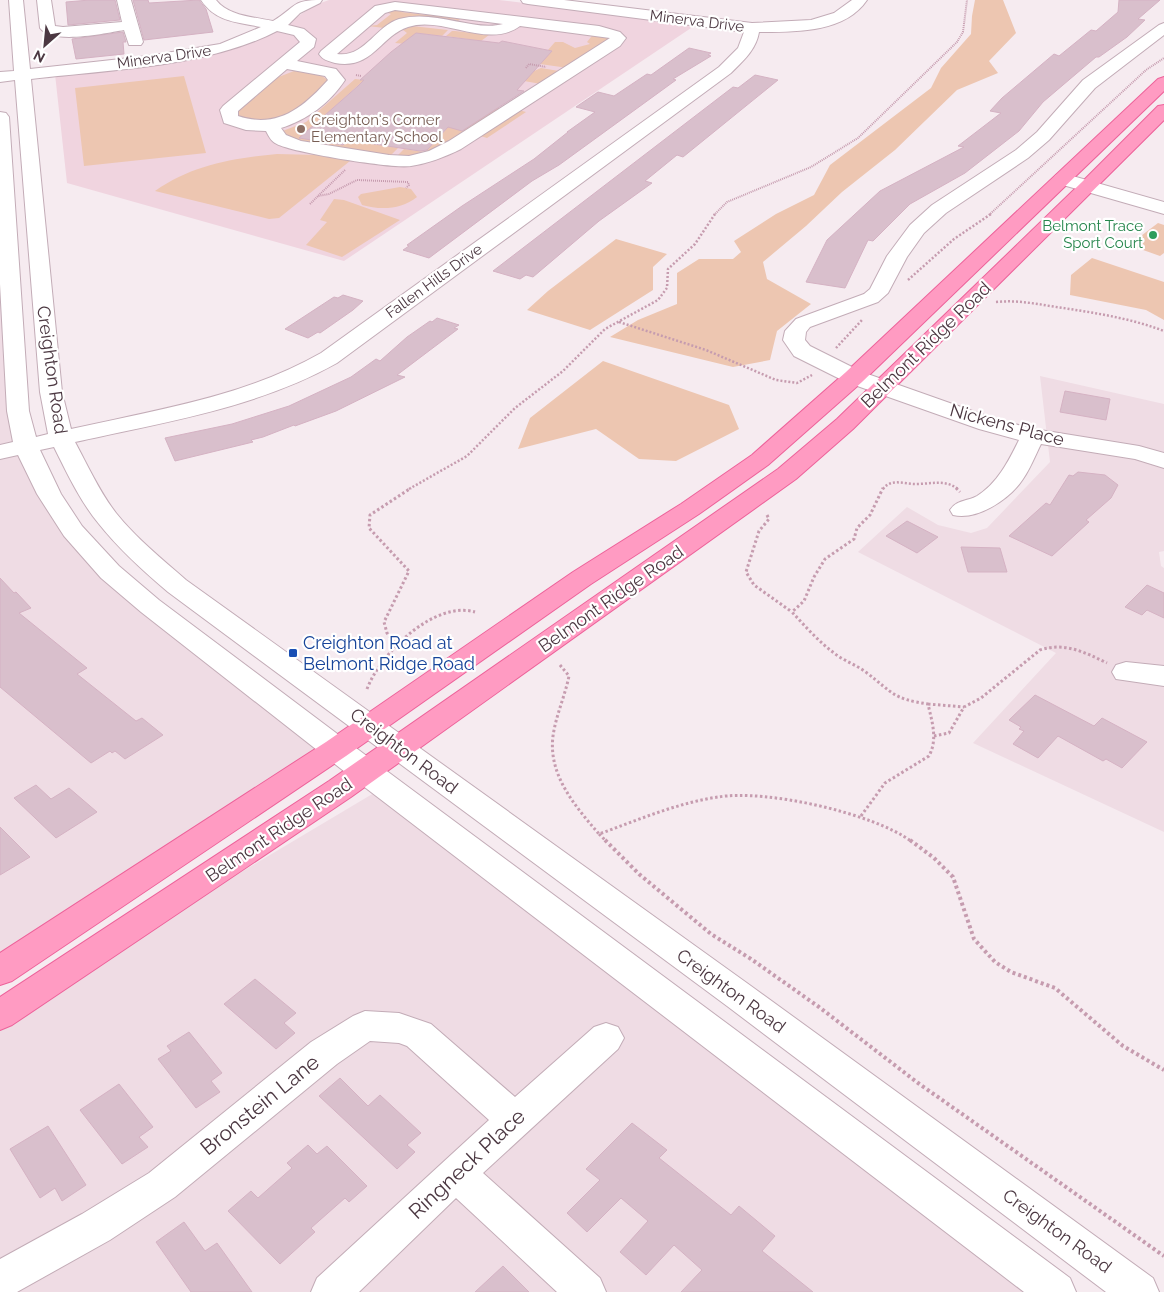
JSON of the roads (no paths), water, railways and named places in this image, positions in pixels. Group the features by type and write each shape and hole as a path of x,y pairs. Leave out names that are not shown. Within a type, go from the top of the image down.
{"main road":[{"name":"Belmont Ridge Road","path":"0,971 336,749 582,578 690,509 760,460 854,377 1164,82"},
{"name":"Belmont Ridge Road","path":"0,1015 365,772 787,474 845,424 1089,186 1164,110"}],"street":[{"name":"Creighton Road","path":"16,0 51,392 60,438 92,496 107,518 139,553 177,586 739,996 1139,1292"},
{"path":"44,0 50,31 62,33 130,25"},
{"path":"124,0 140,62"},
{"path":"208,0 215,9 224,14 299,32 308,39 308,44 229,110 230,119 242,124 270,126 294,119 337,80 330,72 285,64"},
{"name":"Minerva Drive","path":"0,77 140,62 223,48 244,41 274,26 295,10 315,0"},
{"path":"457,12 471,0"},
{"name":"Minerva Drive","path":"528,0 752,28 789,27 816,23 851,11 860,0"},
{"path":"270,126 280,140 298,146 389,160 409,161 435,155 455,145 614,43 618,38 610,33 599,31 517,20 457,12 406,6 388,6 380,9 327,54 330,57 344,59 363,55 397,26 408,22 425,22 498,30 510,28 517,20"},
{"name":"Fallen Hills Drive","path":"13,449 181,412 253,392 309,370 329,358 725,70 746,50 751,40 752,28"},
{"name":"Nickens Place","path":"1164,28 1089,84 1043,136 1022,154 939,209 912,236 897,256 878,293 871,298 803,323 796,331 794,340 802,351 854,377 987,424 1033,436 1139,453 1164,461"},
{"name":"Creighton Road","path":"0,117 18,411 13,449 49,494 73,531 110,572 150,606 365,772 1056,1292"},
{"path":"1062,179 1164,200"},
{"path":"962,510 986,501 1012,476 1033,436"},
{"path":"1126,672 1164,676"},
{"name":"Bronstein Lane","path":"0,1280 96,1228 162,1185 324,1053 365,1026 398,1028 419,1035 515,1120"},
{"name":"Ringneck Place","path":"331,1292 456,1173 606,1038"},
{"path":"456,1173 586,1292"}],"place":[{"name":"Creighton's Corner Elementary School","path":"301,129"},
{"name":"Belmont Trace Sport Court","path":"1153,235"},
{"name":"Creighton Road at Belmont Ridge Road","path":"293,653"}]}
